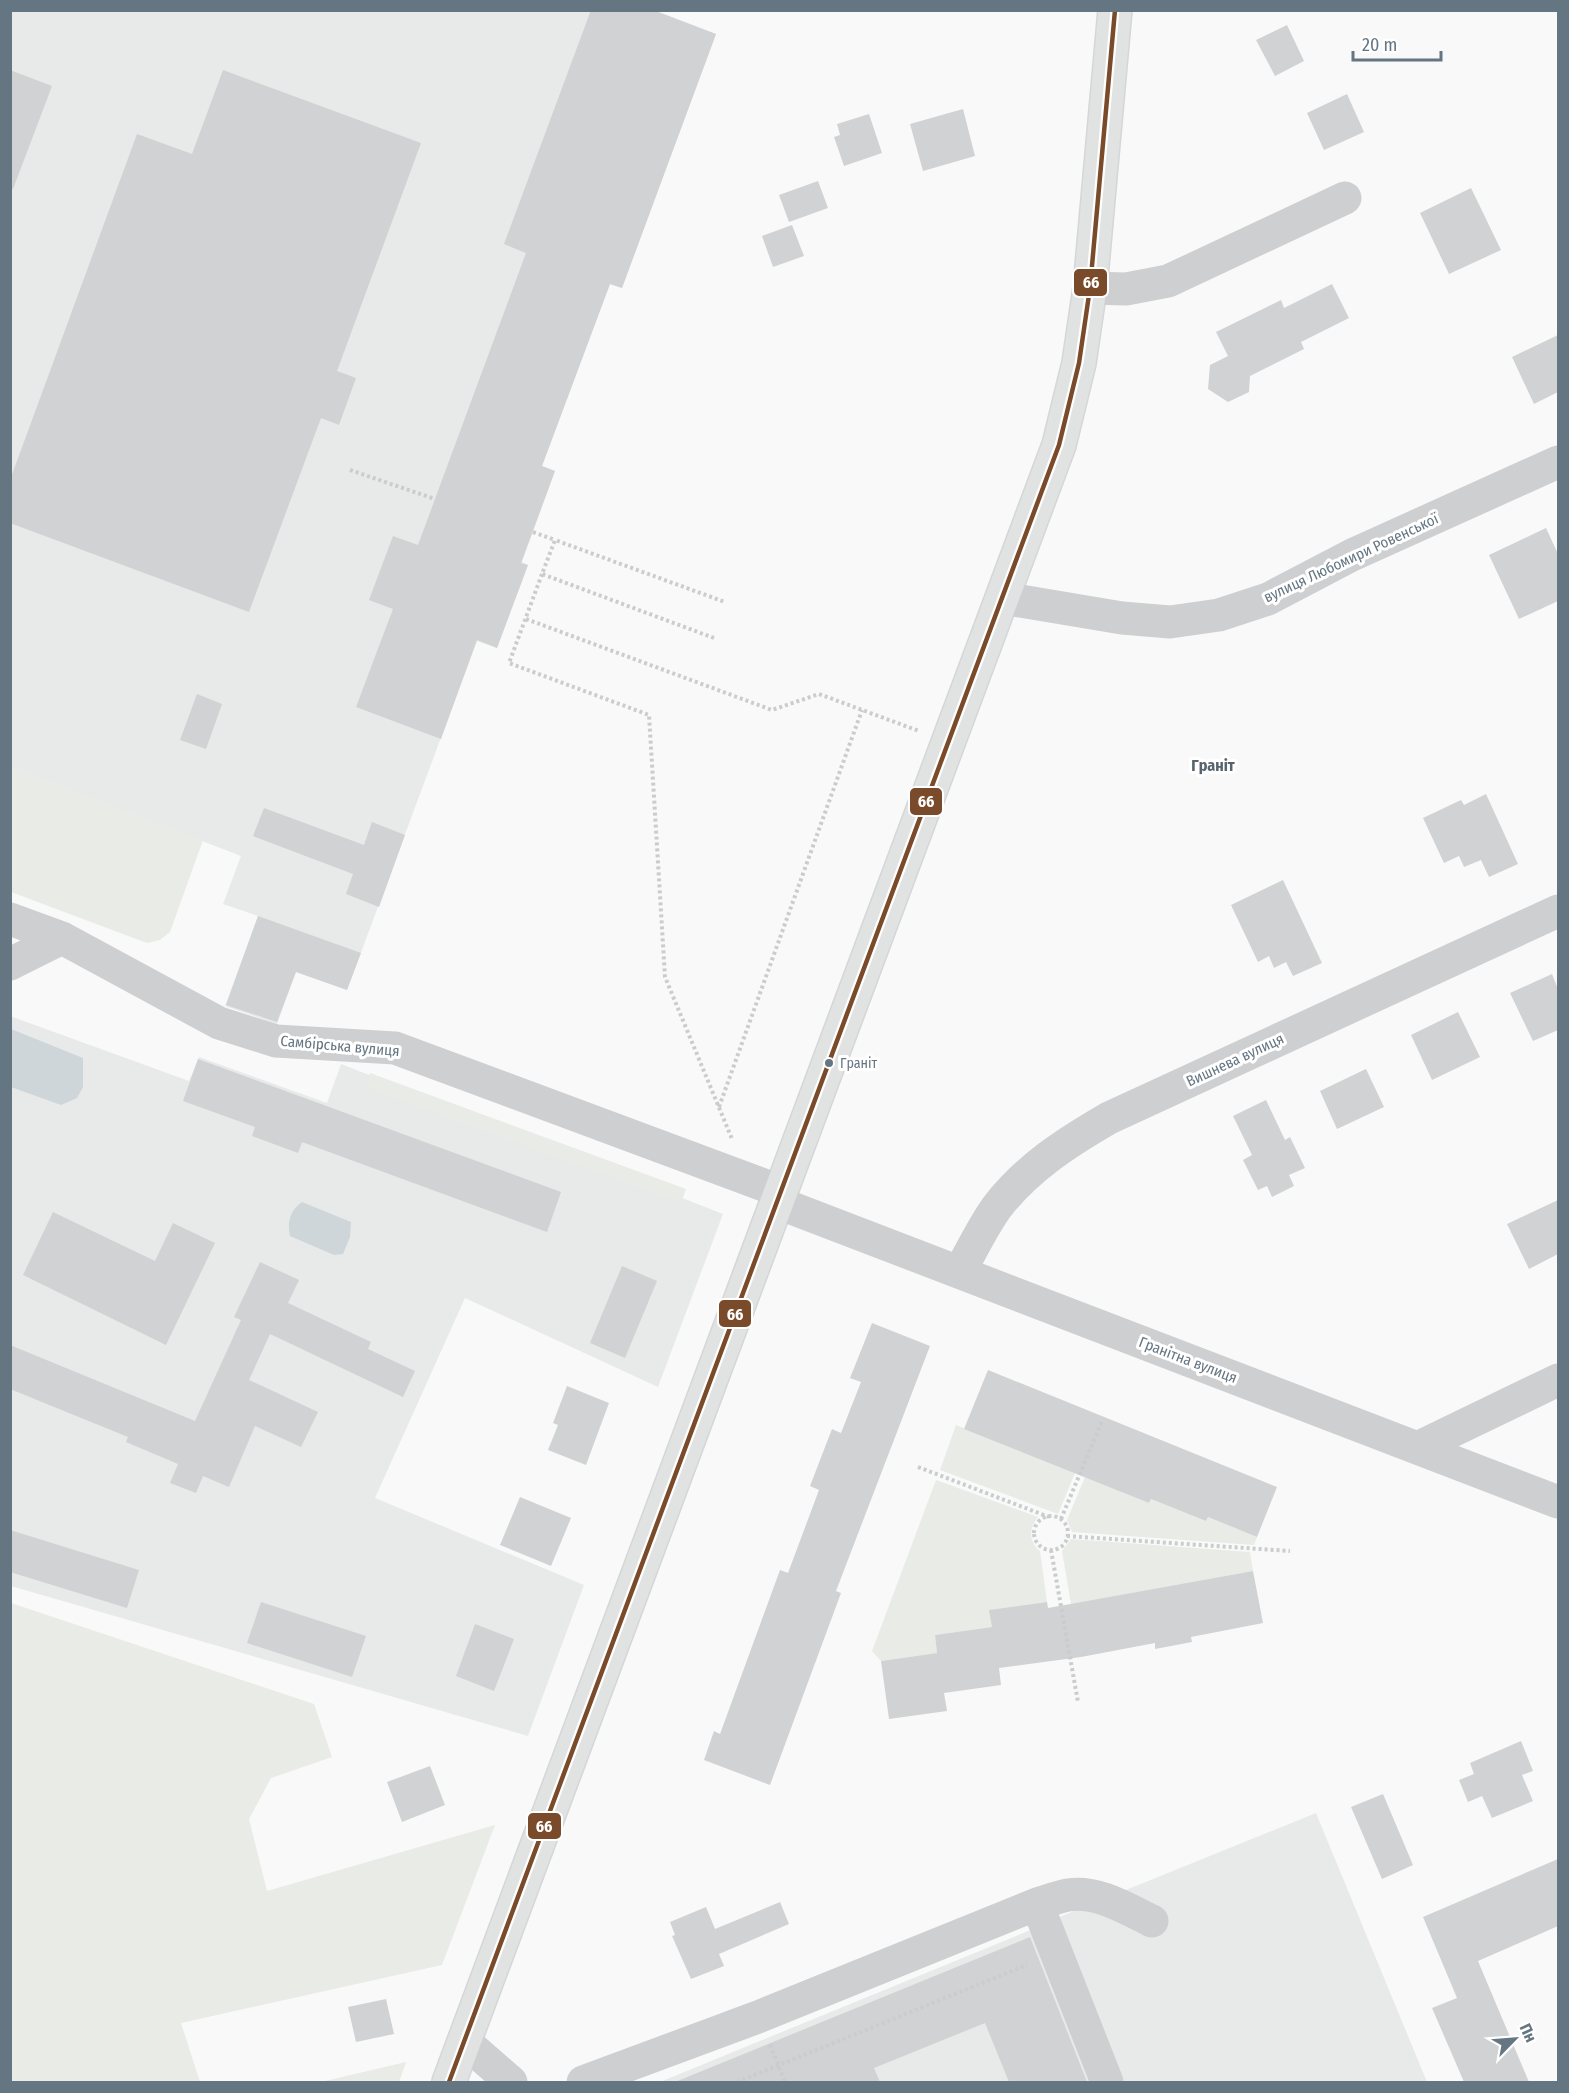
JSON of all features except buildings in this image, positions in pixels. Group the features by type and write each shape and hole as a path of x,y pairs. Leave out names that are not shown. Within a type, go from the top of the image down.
{"main road":[{"path":"449,2082 1059,445 1078,363 1090,288 1115,10"}],"street":[{"path":"1090,288 1126,289 1168,281 1345,198"},
{"name":"вулиця Любомири Ровенської","path":"1002,598 1122,618 1170,622 1219,615 1268,599 1352,555 1558,462"},
{"name":"Вишнева вулиця","path":"960,1271 996,1208 1025,1175 1066,1143 1108,1118 1558,911"},
{"name":"Самбірська вулиця","path":"10,919 62,938 219,1023 276,1041 395,1048 747,1179 778,1196"},
{"path":"10,964 62,938"},
{"name":"Гранітна вулиця","path":"778,1196 960,1271 1558,1502"},
{"path":"1417,1449 1558,1380"},
{"path":"583,2082 758,2017 1036,1904 1069,1894 1087,1894 1111,1901 1152,1921"},
{"path":"1036,1904 1107,2082"},
{"path":"464,2041 511,2082"}],"path":[{"path":"351,470 435,499"},
{"path":"533,532 725,602"},
{"path":"555,540 509,663 649,715 665,977 747,1179"},
{"path":"542,574 714,638"},
{"path":"526,619 772,710 819,694 949,741"},
{"path":"719,1107 862,710"},
{"path":"1061,1519 1102,1421"},
{"path":"918,1467 1049,1517 1061,1519 1067,1529 1067,1536 1064,1544 1051,1550 1039,1545 1034,1535 1040,1520 1049,1517"},
{"path":"1067,1536 1290,1551"},
{"path":"1051,1550 1078,1702"},
{"path":"737,2082 1056,1953"},
{"path":"758,2017 785,2082"}],"shaded area":[{"path":"653,10 716,34 622,288 610,284 542,466 555,471 522,562 528,565 497,648 477,641 347,990 296,972 277,1024 225,1006 258,916 223,904 241,856 11,767 10,11"},
{"path":"11,767 203,840 170,932 160,940 147,943 11,892"},
{"path":"10,1016 189,1081 199,1057 327,1103 341,1064 723,1214 658,1387 465,1298 375,1498 584,1585 528,1736 11,1586"},
{"path":"11,1029 83,1058 83,1087 77,1098 61,1105 11,1087"},
{"path":"370,1073 686,1189 681,1203 365,1087"},
{"path":"302,1202 351,1222 350,1237 343,1254 334,1255 290,1236 290,1217"},
{"path":"956,1425 1075,1473 1058,1514 940,1470"},
{"path":"1085,1477 1149,1503 1151,1499 1206,1521 1208,1517 1257,1537 1254,1545 1072,1532 1067,1520"},
{"path":"936,1480 1038,1517 1031,1534 1033,1543 1040,1551 1047,1602 990,1610 992,1627 935,1635 937,1653 881,1661 872,1651"},
{"path":"1071,1539 1250,1552 1253,1571 1071,1604 1062,1551"},
{"path":"11,1603 314,1704 332,1757 271,1778 249,1819 267,1891 495,1825 442,1965 181,2023 200,2082 11,2082"},
{"path":"1316,1813 1427,2082 1124,2082 1057,1918"},
{"path":"1033,1929 1095,2082 660,2082"},
{"path":"406,2062 399,2082 321,2082"}],"transit line":[{"name":"66","path":"449,2082 1059,445 1079,363 1090,288 1115,10"}],"place":[{"name":"Граніт","path":"829,1063"}],"district":[{"name":"Граніт","path":"1213,765"}]}
